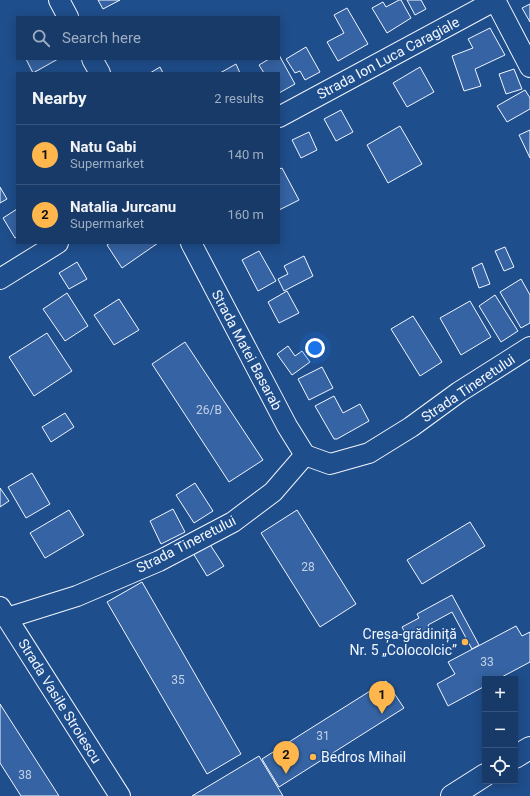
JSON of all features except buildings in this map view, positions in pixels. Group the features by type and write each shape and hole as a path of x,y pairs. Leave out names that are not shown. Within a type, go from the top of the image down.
{"main road":[{"path":"518,755 530,748"},
{"path":"452,796 482,777"}],"street":[{"path":"59,0 67,16"},
{"path":"496,0 530,67"},
{"name":"Strada Ion Luca Caragiale","path":"280,116 496,0"},
{"path":"93,60 99,72"},
{"path":"0,279 56,244"},
{"name":"Strada Matei Basarab","path":"192,244 287,426 305,455"},
{"name":"Strada Tineretului","path":"3,612 77,596 159,561 233,522 274,492 305,455 330,464 369,453 411,426 459,392 530,347"},
{"name":"Strada Vasile Stroiescu","path":"3,612 120,796"}],"place":[{"name":"Creșa-grădiniță Nr. 5 „Colocolcic”","path":"465,642"},
{"name":"Natu Gabi","path":"382,714"},
{"name":"Bedros Mihail","path":"313,757"},
{"name":"Natalia Jurcanu","path":"286,774"}]}
